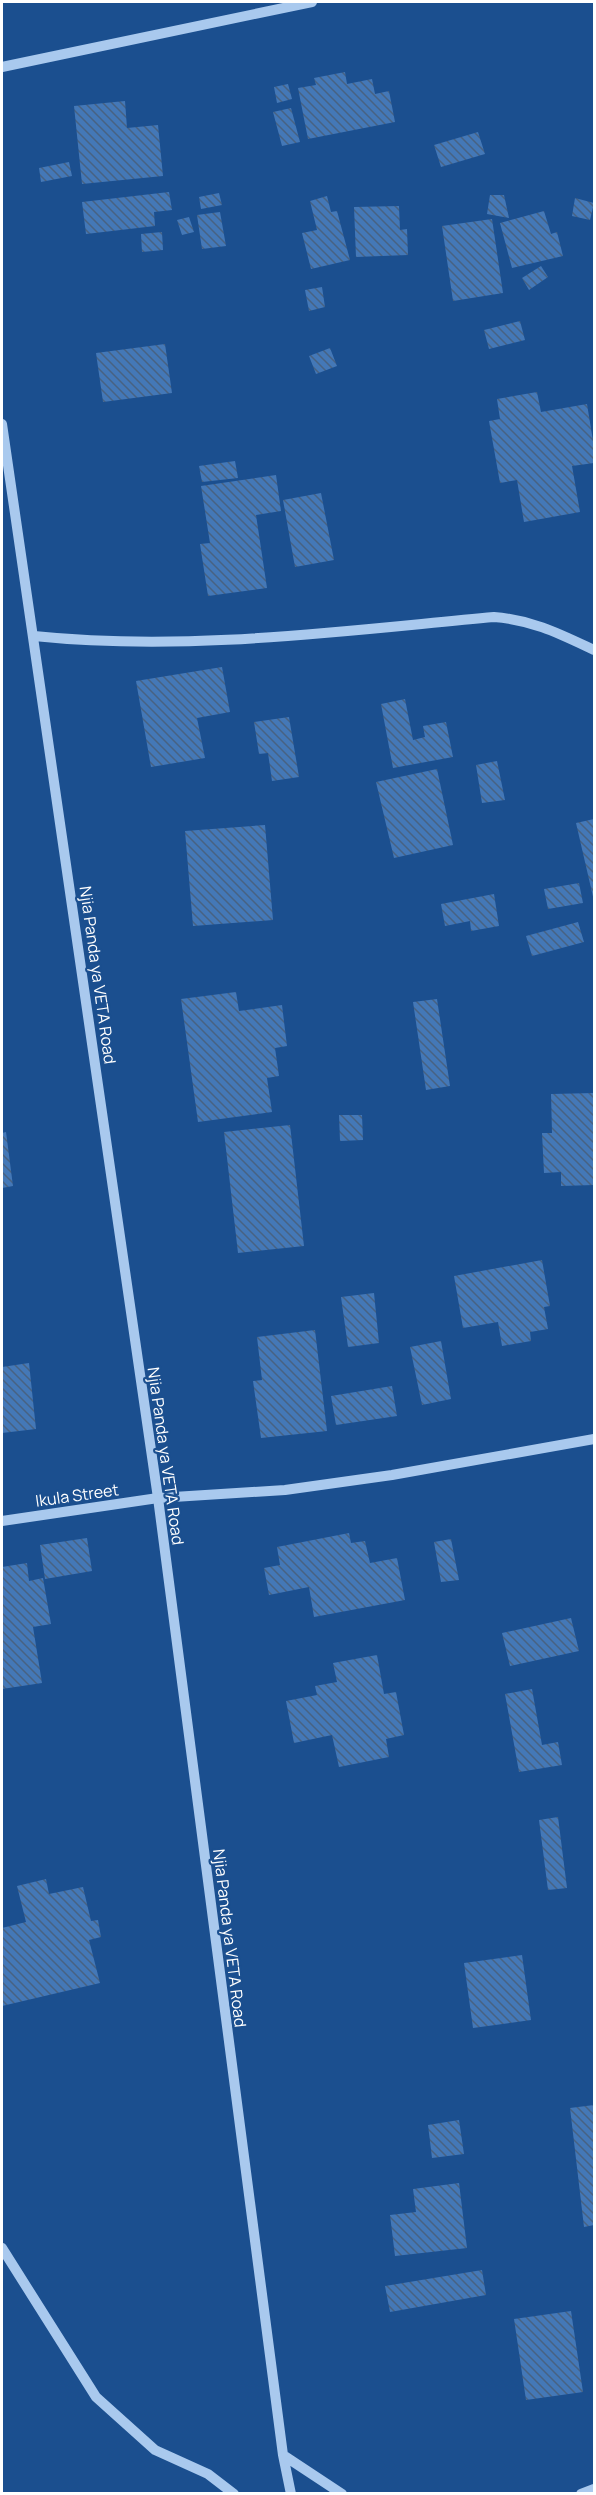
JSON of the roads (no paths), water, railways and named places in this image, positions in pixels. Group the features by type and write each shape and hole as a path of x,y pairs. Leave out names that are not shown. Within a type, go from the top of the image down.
{"street":[{"path":"2,67 312,2"},
{"name":"Njia Panda ya VETA Road","path":"2,424 158,1498 283,2455 291,2493"},
{"path":"34,636 87,641 180,642 283,636 494,617 520,619 546,627 594,650"},
{"name":"Ikula Street","path":"2,1521 158,1498 285,1490 392,1475 594,1439"},
{"path":"2,2248 96,2397 155,2450 208,2474 234,2493"},
{"path":"283,2455 342,2493"},
{"path":"581,2493 594,2489"}]}
